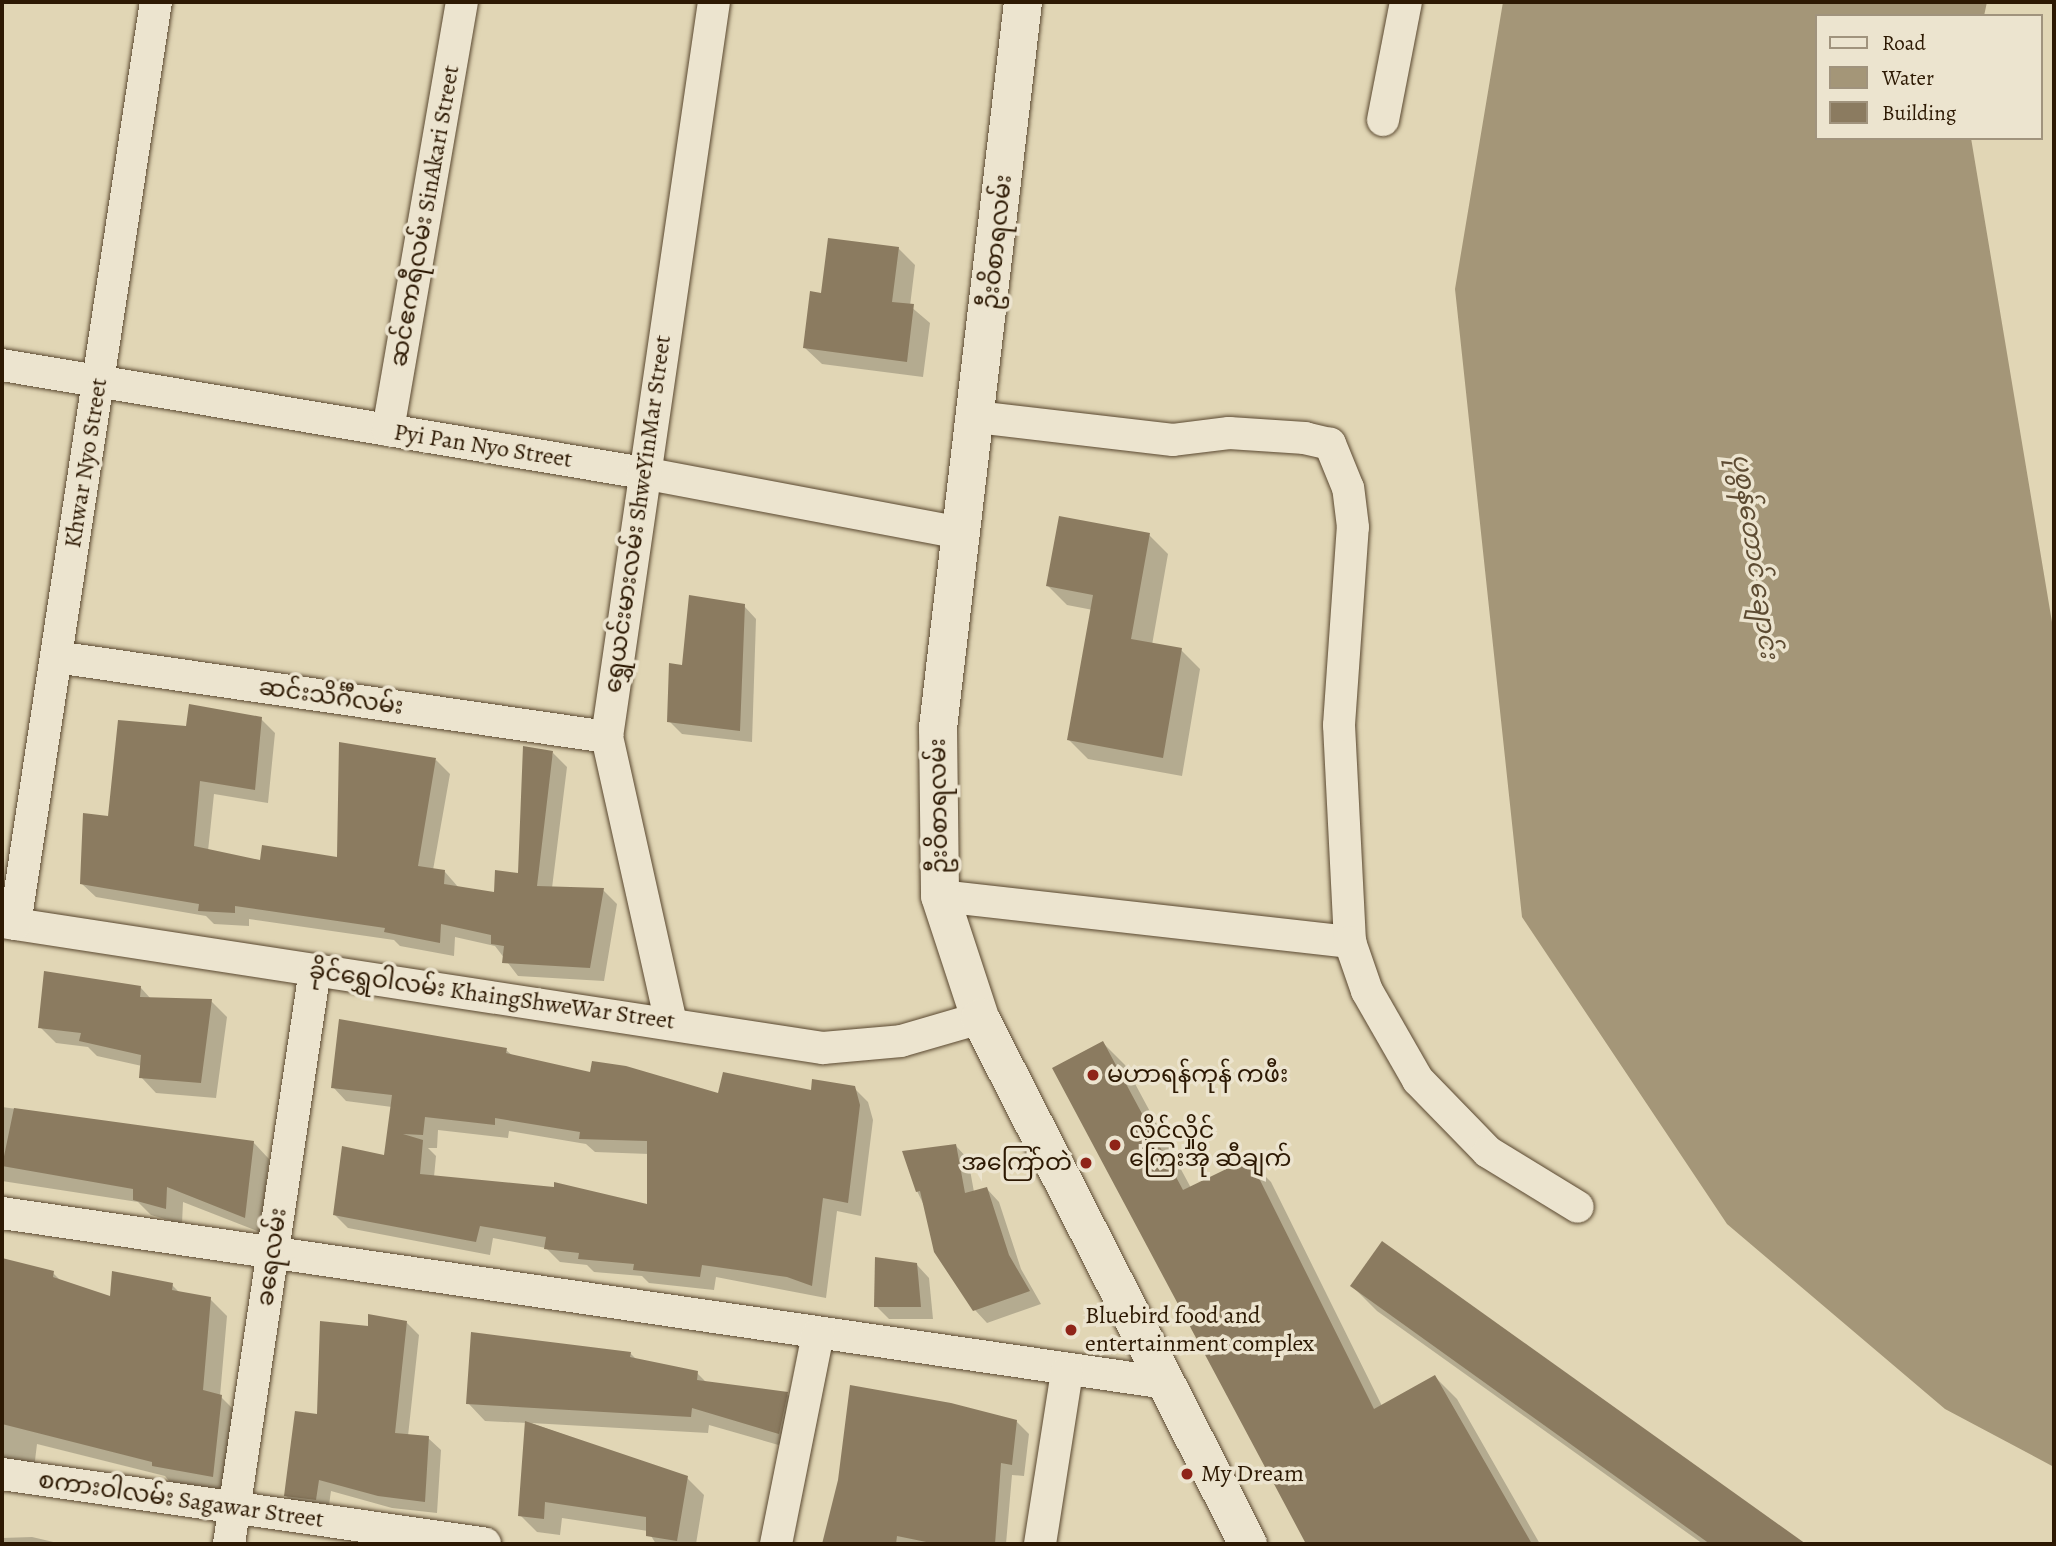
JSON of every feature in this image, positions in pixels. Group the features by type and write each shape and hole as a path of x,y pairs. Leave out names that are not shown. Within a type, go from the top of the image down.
{"main road":[{"name":"ဦးဝိစာရလမ်း","path":"1023,2 978,417 938,728 940,896 980,1018 1248,1544"}],"street":[{"name":"Khwar Nyo Street","path":"8,923 56,657 156,2"},
{"name":"ဆင်ဧကရီလမ်း SinAkari Street","path":"388,430 462,2"},
{"name":"ရွှေယင်းမားလမ်း ShweYinMar Street","path":"671,1023 607,737 643,472 714,2"},
{"path":"1383,120 1406,2"},
{"name":"Pyi Pan Nyo Street","path":"2,365 643,472 962,533"},
{"path":"978,417 1173,440 1229,433 1305,438 1330,444 1348,488 1353,527 1339,725 1350,942 1367,991 1418,1080 1488,1152 1578,1207"},
{"name":"ဆင်းသိင်္ဂီလမ်း","path":"56,657 607,737"},
{"path":"940,896 1350,942"},
{"name":"ခိုင်ရွှေဝါလမ်း KhaingShweWar Street","path":"8,923 823,1048 901,1041 980,1018"},
{"name":"ခရေလမ်း","path":"229,1544 315,970"},
{"path":"2,1213 1067,1371 1166,1383"},
{"path":"776,1544 818,1334"},
{"path":"1040,1544 1067,1371"},
{"name":"စကားဝါလမ်း Sagawar Street","path":"2,1474 485,1544"}],"water":[{"name":"ပုစွန်တောင် ချောင်း","path":"1503,2 1987,2 1984,14 1814,14 1814,140 1971,140 2054,634 2054,1467 1945,1409 1727,1224 1522,917 1455,289"}],"building":[{"path":"828,238 899,247 892,302 914,304 907,362 803,348 810,291 821,293"},
{"path":"1059,516 1150,533 1131,639 1182,648 1163,758 1067,740 1093,595 1046,586"},
{"path":"689,595 745,604 740,731 667,722 669,663 682,665"},
{"path":"189,704 262,717 255,790 200,781 194,846 260,860 262,845 337,857 339,742 436,758 418,866 445,870 444,884 494,892 495,870 518,873 523,746 553,751 537,886 604,888 590,968 502,963 504,946 491,944 491,935 441,924 440,943 384,932 385,928 235,906 235,913 198,911 199,904 80,884 83,813 108,816 118,720 186,726"},
{"path":"44,971 141,986 140,997 212,999 201,1083 139,1078 141,1055 79,1041 81,1033 38,1028"},
{"path":"339,1019 507,1048 506,1053 590,1072 592,1061 626,1066 718,1093 723,1072 811,1090 812,1079 855,1086 860,1105 848,1203 823,1198 812,1286 787,1277 702,1265 700,1277 633,1270 634,1264 578,1259 579,1253 544,1249 546,1237 480,1226 476,1242 333,1215 342,1146 384,1155 392,1095 331,1088","holes":["425,1117 495,1125 495,1118 580,1132 579,1139 647,1141 647,1204 554,1182 554,1187 420,1174 423,1140 403,1134 423,1135"]},
{"path":"1103,1041 1183,1190 1249,1158 1374,1409 1435,1375 1532,1544 1306,1544 1052,1068"},
{"path":"14,1108 254,1141 245,1218 167,1187 166,1209 133,1200 133,1189 2,1166"},
{"path":"956,1144 965,1193 987,1187 1009,1255 1030,1291 973,1311 934,1252 920,1191 916,1192 902,1151"},
{"path":"1382,1241 1806,1544 1710,1544 1350,1286"},
{"path":"875,1257 917,1263 921,1307 874,1307"},
{"path":"2,1258 54,1271 53,1277 110,1296 112,1271 173,1283 172,1290 211,1297 203,1390 222,1395 213,1477 152,1466 152,1462 2,1424"},
{"path":"368,1314 407,1321 395,1433 429,1436 425,1502 378,1496 319,1480 316,1500 284,1496 295,1411 317,1414 320,1321 368,1326"},
{"path":"471,1332 631,1352 630,1357 698,1371 697,1380 788,1392 779,1434 692,1408 691,1417 466,1404"},
{"path":"850,1385 951,1403 1017,1420 1012,1465 1001,1463 995,1544 936,1544 897,1536 896,1544 822,1544 838,1480"},
{"path":"525,1421 688,1476 677,1541 646,1536 646,1517 545,1502 544,1519 518,1516"}],"place":[{"name":"မဟာရန်ကုန် ကဖီး","path":"1093,1075"},
{"name":"လှိုင်လှိုင် ကြေးအို ဆီချက်","path":"1115,1145"},
{"name":"အကြော်တဲ","path":"1086,1163"},
{"name":"Bluebird food and entertainment complex","path":"1071,1330"},
{"name":"My Dream","path":"1187,1474"}]}
